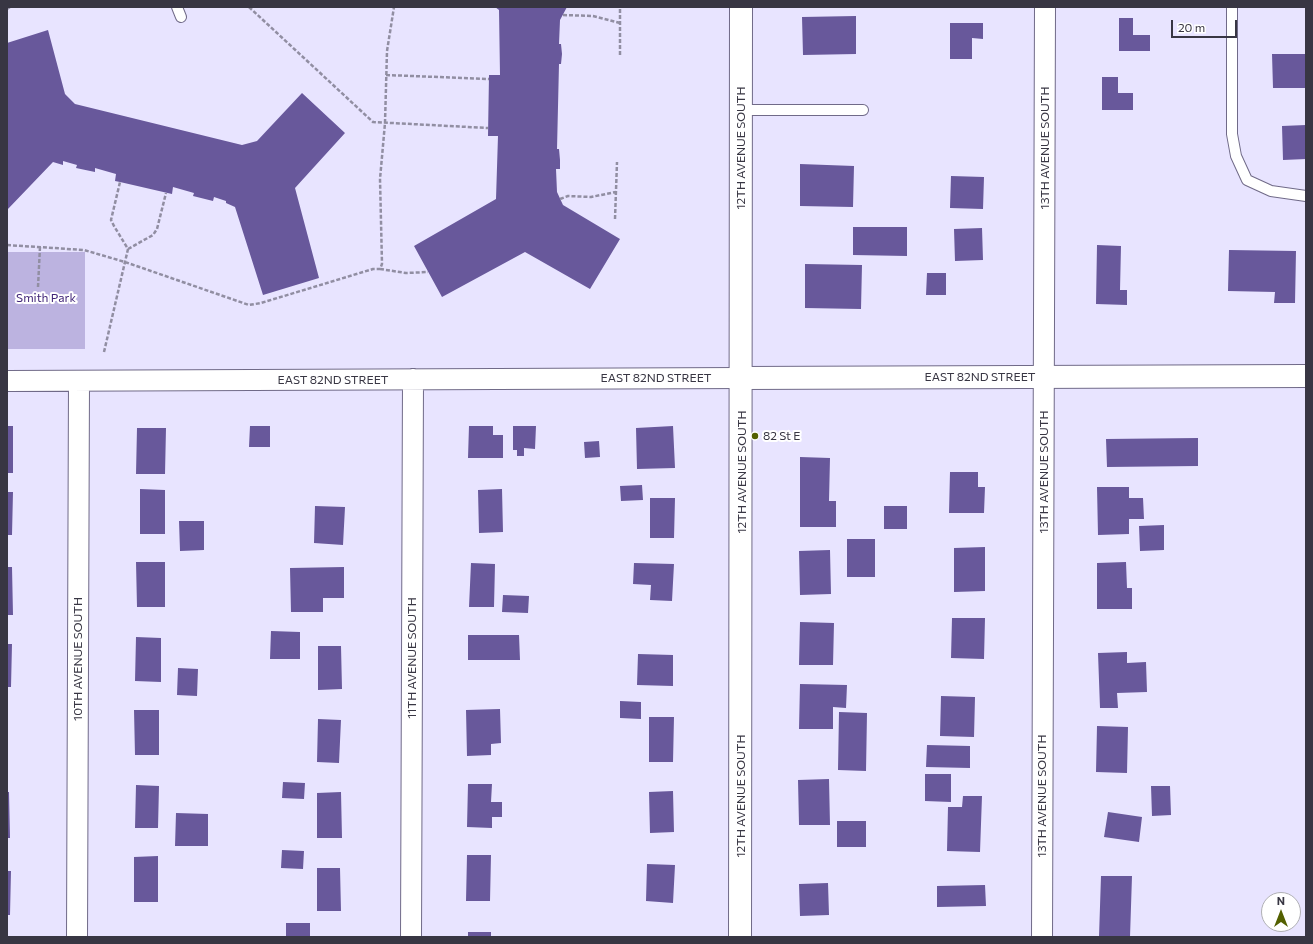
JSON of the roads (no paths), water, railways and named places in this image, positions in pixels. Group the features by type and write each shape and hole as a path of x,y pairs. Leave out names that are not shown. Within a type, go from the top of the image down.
{"street":[{"name":"12TH AVENUE SOUTH","path":"740,937 742,378 741,7"},
{"name":"13TH AVENUE SOUTH","path":"1042,937 1045,7"},
{"name":"EAST 82ND STREET","path":"7,381 1306,376"},
{"name":"11TH AVENUE SOUTH","path":"411,937 413,380"},
{"name":"10TH AVENUE SOUTH","path":"77,937 79,381"}],"lane":[{"path":"177,7 181,18"},
{"path":"1232,7 1232,134 1236,156 1247,180 1271,191 1306,196"},
{"path":"741,110 863,110"}],"place":[{"name":"82 St E","path":"755,436"}],"park label":[{"name":"Smith Park","path":"46,298"}]}
